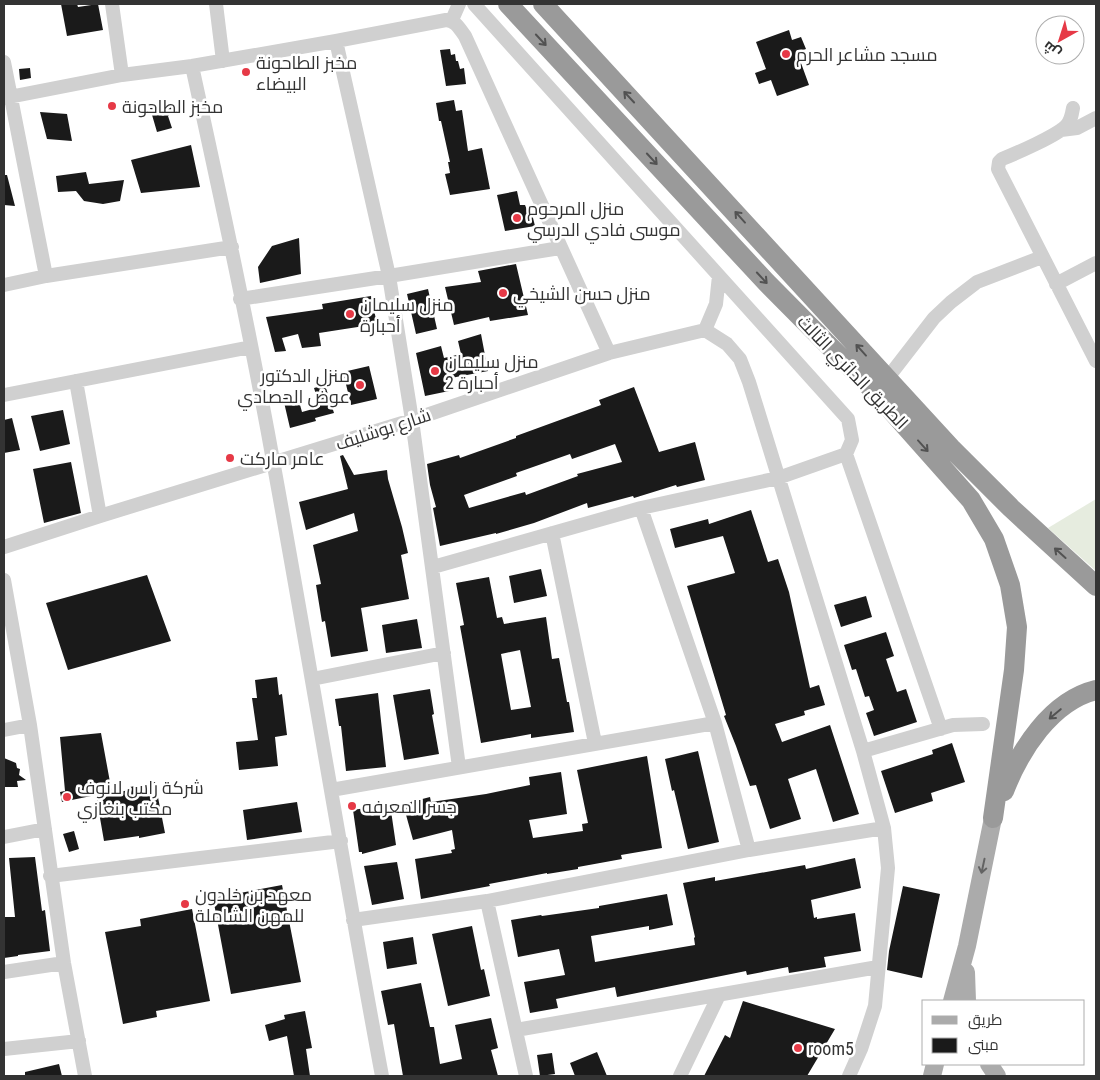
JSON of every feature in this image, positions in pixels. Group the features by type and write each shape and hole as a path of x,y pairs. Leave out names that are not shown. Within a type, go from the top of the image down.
{"highway":[{"name":"الطريق الدائري الثالث","path":"508,4 766,282 951,448 1011,508 1096,586"},
{"name":"الطريق الدائري الثالث","path":"543,4 881,386 970,500 994,539 1010,585 1017,627 1014,670 993,818"},
{"path":"993,818 1010,774 1033,735 1067,704 1079,696 1096,690"}],"main road":[{"path":"952,1000 967,946 993,818"},
{"path":"967,946 967,1000"},
{"path":"990,1065 997,1076"}],"street":[{"path":"112,4 122,76"},
{"path":"216,4 223,61"},
{"path":"452,20 459,4"},
{"path":"474,4 848,419 852,440 846,454 941,729"},
{"path":"7,98 122,76 223,61 452,20 465,36 609,353"},
{"path":"336,41 389,276 433,567 459,767"},
{"path":"4,62 7,98 46,276"},
{"path":"192,66 232,247 240,299 274,463 382,1076"},
{"path":"1061,130 1070,120 1073,108"},
{"path":"1096,118 1077,128 1061,130 1002,159 998,166 1001,176 1096,361"},
{"path":"4,285 46,276 232,247"},
{"path":"240,299 560,248"},
{"path":"881,386 934,318 951,302 977,282 1042,257"},
{"path":"1056,284 1096,263"},
{"path":"719,276 716,304 705,330 727,344 740,359 749,382 863,751 884,828 888,868 875,1006 861,1049 849,1076"},
{"name":"شارع بوشليف","path":"4,547 412,420 609,353 705,330"},
{"path":"4,395 251,347"},
{"path":"76,381 100,516"},
{"path":"433,567 641,508 778,478 846,454"},
{"path":"641,508 716,722 749,850"},
{"path":"552,533 596,743"},
{"path":"4,580 30,725 50,876 64,962 85,1076"},
{"path":"312,679 444,653"},
{"path":"332,790 716,722"},
{"path":"863,751 941,729 965,724 983,724"},
{"path":"4,730 30,725"},
{"path":"4,837 45,828"},
{"path":"353,920 487,901 749,850 884,828"},
{"path":"50,876 341,841"},
{"path":"487,901 526,1076"},
{"path":"4,972 64,962"},
{"path":"516,1030 878,967"},
{"path":"680,1076 718,995"},
{"path":"4,1049 79,1041"}],"shaded area":[{"path":"1096,499 1096,571 1048,528"}],"building":[{"path":"61,4 77,4 78,7 98,4 103,30 67,36"},
{"path":"789,30 792,40 801,37 806,49 797,52 809,85 777,96 771,80 759,84 755,73 766,69 756,42"},
{"path":"450,49 451,55 455,54 460,69 464,68 466,84 446,86 440,50"},
{"path":"30,68 31,78 20,80 19,69"},
{"path":"454,100 456,111 462,110 468,151 482,148 490,189 450,195 445,174 450,173 448,162 450,162 436,103"},
{"path":"180,105 168,116 172,128 157,132 150,108"},
{"path":"40,112 67,114 72,141 47,139"},
{"path":"191,145 200,187 141,193 131,160"},
{"path":"86,172 89,184 124,180 120,201 103,204 84,201 76,191 58,192 56,176"},
{"path":"4,175 7,175 15,206 4,205"},
{"name":"منزل المرحوم موسى فادي الدرسي","path":"517,191 520,205 525,205 527,210 531,210 535,226 505,231 497,195"},
{"path":"299,238 301,274 260,283 258,267 272,246"},
{"path":"516,264 528,315 490,321 489,317 454,325 445,287 481,282 478,271"},
{"path":"428,289 437,329 416,334 407,294"},
{"path":"371,296 377,324 319,333 321,346 302,348 298,334 282,338 286,351 275,352 266,317 323,309 322,304"},
{"path":"481,334 488,371 451,378 454,390 425,396 416,353 441,346 444,358 461,354 458,341"},
{"name":"منزل الدكتور عوض الحصادي","path":"369,366 377,399 351,405 343,372"},
{"path":"325,385 334,413 315,418 316,421 290,428 283,398 297,394 302,412 320,407 314,388"},
{"path":"634,387 659,452 695,442 705,480 677,487 676,485 634,498 633,496 588,508 587,503 534,523 496,534 440,546 433,508 436,507 427,464 459,455 460,458 516,438 516,436 601,405 599,400","holes":["615,444 622,462 577,474 578,476 526,495 525,492 469,508 464,495 517,476 516,473 570,454 572,459"]},
{"path":"63,410 70,444 40,451 31,416"},
{"path":"12,418 20,450 4,453 4,420"},
{"path":"343,455 354,475 387,470 408,553 401,555 409,599 361,608 368,651 331,657 325,621 322,622 316,585 321,584 313,545 358,531 354,513 306,530 299,502 348,489 340,456"},
{"path":"71,462 81,513 44,523 33,469"},
{"path":"751,510 768,562 778,559 789,592 810,688 819,685 825,705 804,711 805,715 775,724 782,742 830,725 859,814 833,822 816,769 788,779 801,819 770,829 756,785 750,786 724,716 726,715 687,586 735,573 723,536 675,548 670,529 708,519 709,524"},
{"path":"541,569 547,596 514,603 509,576"},
{"path":"147,575 171,641 68,670 46,603"},
{"path":"489,577 497,618 502,617 504,624 546,617 552,659 559,658 574,732 531,738 531,734 481,743 460,626 464,625 456,583","holes":["520,650 531,707 511,710 501,654"]},
{"path":"866,596 872,617 841,627 834,605"},
{"path":"417,619 422,648 386,653 382,625"},
{"path":"886,632 894,656 886,659 897,692 906,689 917,722 874,736 866,713 874,710 869,696 865,697 856,669 852,670 844,645"},
{"path":"277,677 279,695 282,694 287,735 275,737 278,766 239,770 236,742 258,740 252,698 257,698 255,680"},
{"path":"430,689 434,714 432,715 439,754 404,760 393,695"},
{"path":"378,693 386,767 346,771 341,726 339,726 335,699"},
{"path":"101,733 112,793 130,790 130,787 155,782 165,833 139,838 139,836 104,841 96,795 62,802 60,792 65,791 60,737"},
{"path":"952,743 965,782 931,793 933,801 895,813 881,771 933,754 932,750"},
{"path":"698,751 719,842 688,849 665,759"},
{"path":"647,756 662,848 621,855 622,859 578,867 578,869 489,884 490,886 421,899 415,859 452,853 451,850 455,849 452,830 413,840 403,804 430,797 431,802 486,794 530,785 529,777 561,772 567,814 529,820 533,838 583,831 582,824 588,823 577,770"},
{"path":"4,758 16,763 17,768 20,769 19,775 26,780 17,781 18,787 4,787"},
{"path":"297,802 302,832 247,840 243,810"},
{"path":"390,804 396,845 362,854 362,852 359,852 353,810"},
{"path":"74,831 79,849 69,852 63,834"},
{"path":"35,857 42,911 45,910 50,951 4,958 4,917 15,917 9,858"},
{"path":"855,858 861,888 811,900 814,918 817,917 817,919 855,913 861,951 824,957 826,967 789,973 788,967 747,975 746,971 617,997 615,987 556,999 558,1008 530,1013 524,982 565,975 559,949 518,957 511,920 599,908 599,906 667,894 673,925 649,930 649,926 591,936 595,962 695,945 695,937 683,883 715,877 715,881 805,865 806,869"},
{"path":"397,862 404,899 372,905 364,866"},
{"path":"282,885 301,982 231,994 213,898"},
{"path":"903,886 940,894 922,978 887,970 889,951"},
{"path":"192,909 210,1001 156,1011 157,1017 123,1024 105,932 141,926 140,919"},
{"path":"472,926 481,970 484,969 490,996 448,1006 432,934"},
{"path":"413,937 417,964 387,969 383,942"},
{"path":"421,983 430,1027 434,1027 440,1064 462,1059 455,1025 491,1018 498,1048 491,1050 498,1076 403,1076 394,1024 388,1025 381,991"},
{"path":"743,1001 835,1029 807,1076 704,1076 725,1035 730,1038"},
{"path":"305,1011 312,1048 306,1049 310,1076 294,1076 287,1036 269,1041 265,1025 285,1019 284,1015"},
{"path":"597,1052 607,1076 575,1076 570,1063"},
{"path":"552,1053 555,1074 540,1076 537,1055"},
{"path":"59,1064 62,1076 25,1076 25,1072"}],"place":[{"name":"مسجد مشاعر الحرم","path":"786,54"},
{"name":"مخبز الطاحونة البيضاء","path":"246,72"},
{"name":"مخبز الطاحونة","path":"112,106"},
{"name":"منزل المرحوم موسى فادي الدرسي","path":"517,218"},
{"name":"منزل حسن الشيخي","path":"503,293"},
{"name":"منزل سليمان أحبارة","path":"350,314"},
{"name":"منزل سليمان أحبارة 2","path":"435,371"},
{"name":"منزل الدكتور عوض الحصادي","path":"360,385"},
{"name":"عامر ماركت","path":"230,458"},
{"name":"شركة راس لانوف مكتب بنغازي","path":"67,797"},
{"name":"جسر المعرفه","path":"352,806"},
{"name":"معهد بن خلدون للمهن الشاملة","path":"185,904"},
{"name":"room5","path":"798,1048"}]}
